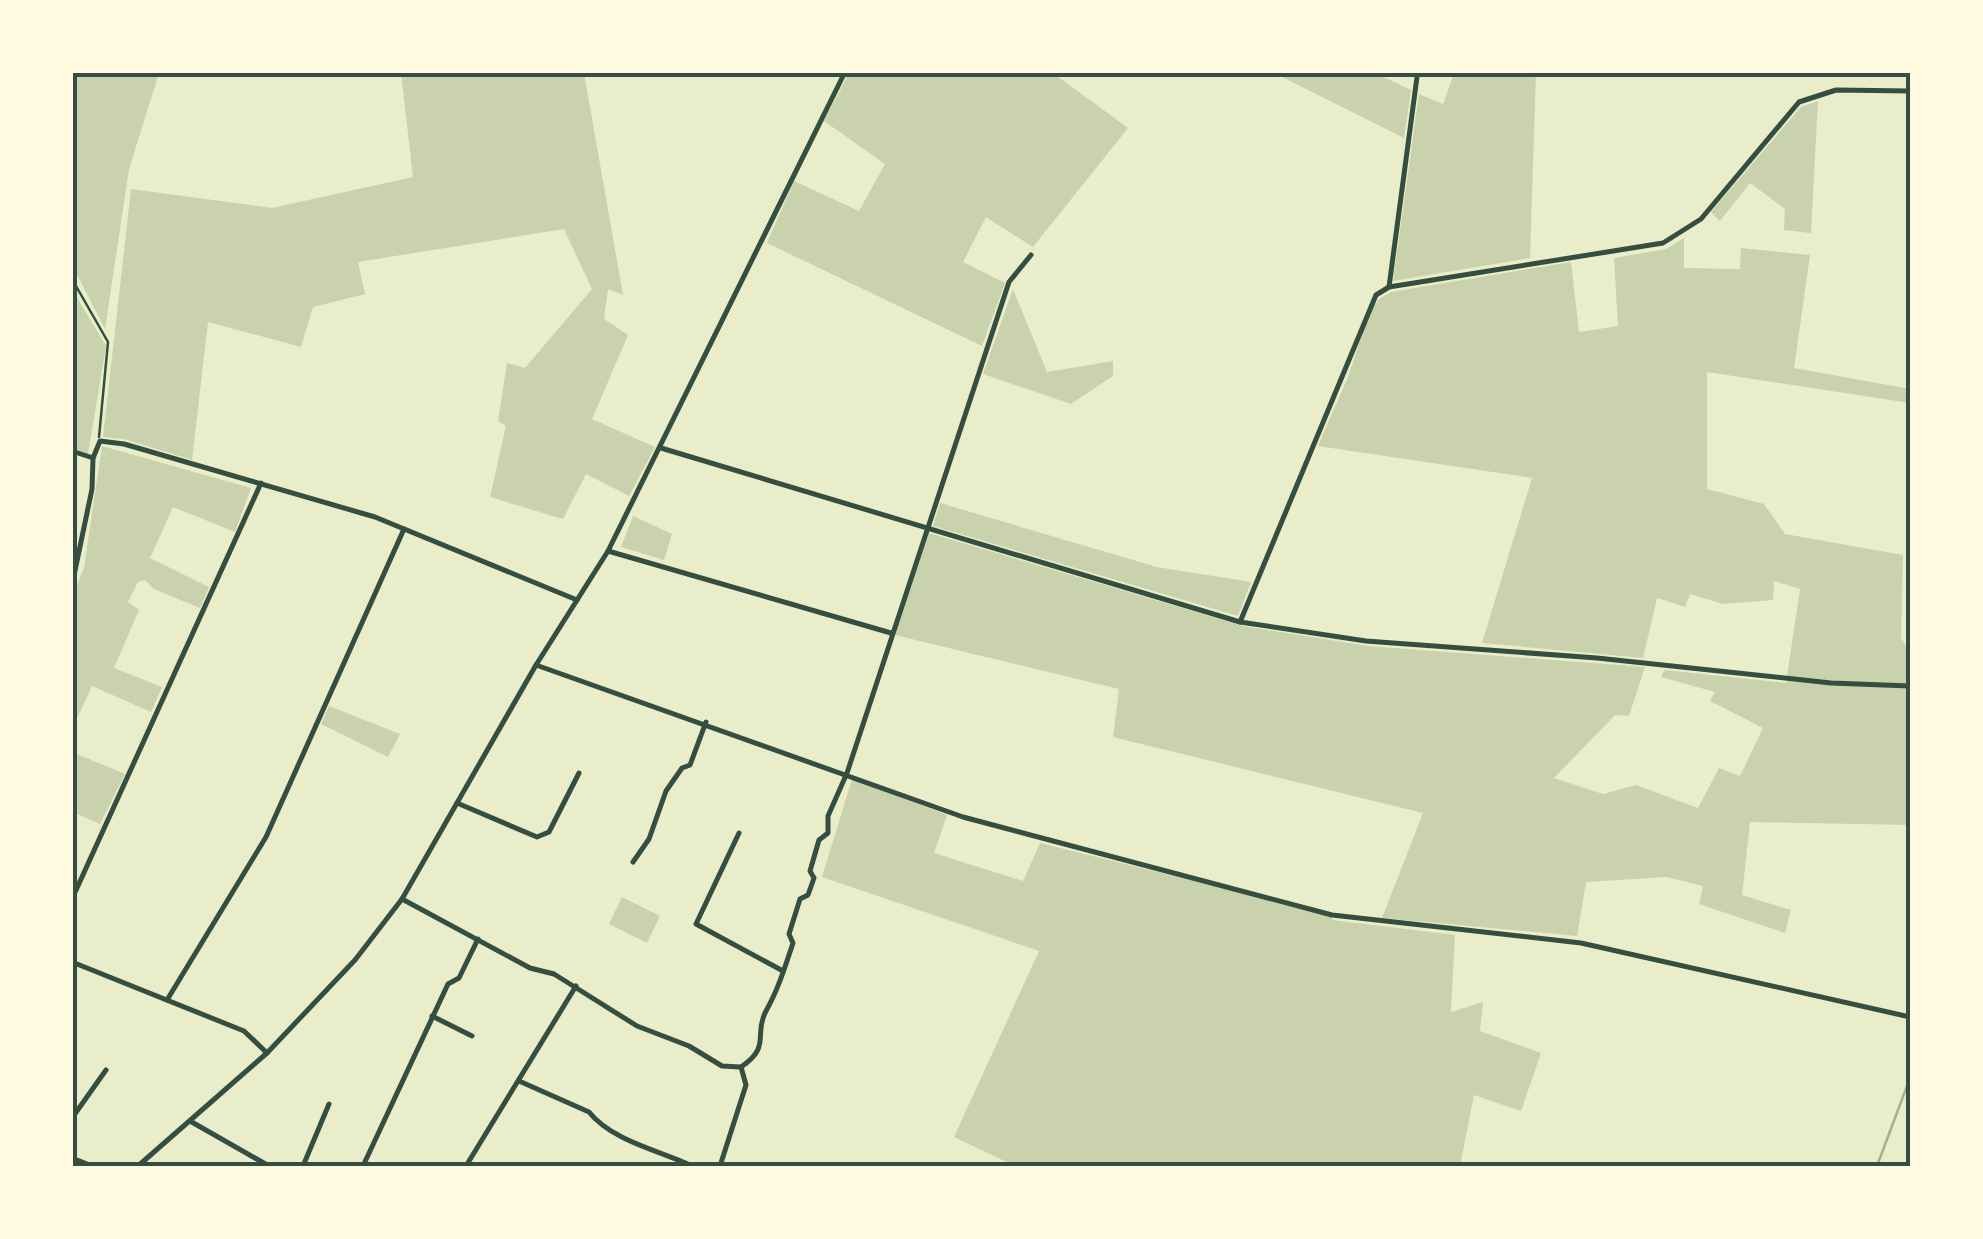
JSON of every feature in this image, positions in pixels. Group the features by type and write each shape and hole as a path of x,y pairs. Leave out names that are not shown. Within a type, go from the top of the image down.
{"street":[{"path":"138,1166 267,1053 356,960 402,899 536,666 608,551 844,72"},
{"path":"1389,287 1417,77"},
{"path":"1240,622 1343,377 1366,310 1376,295 1389,287 1663,243 1700,219 1799,102 1836,90 1910,90"},
{"path":"402,899 576,986 637,1026 689,1046 722,1066 741,1066 760,1049 765,1014 774,1004 793,943 789,934 800,898 808,895 814,878 810,871 819,840 828,833 828,816 847,774 1010,282 1030,254"},
{"path":"72,585 92,489 93,458 100,442 261,484 404,529 577,600"},
{"path":"661,448 1240,622 1366,641 1597,658 1831,683 1910,686"},
{"path":"72,451 93,458"},
{"path":"72,899 261,484"},
{"path":"166,1000 266,837 404,529"},
{"path":"608,551 891,633"},
{"path":"536,666 706,722 962,817 1332,915 1582,942 1910,1016"},
{"path":"632,862 649,839 666,791 682,768 690,764 706,722"},
{"path":"457,803 537,837 549,832 579,772"},
{"path":"738,833 696,924 783,971"},
{"path":"362,1166 432,1016 478,939"},
{"path":"72,962 244,1030 267,1053"},
{"path":"466,1166 576,986"},
{"path":"432,1016 472,1036"},
{"path":"720,1166 746,1085 741,1066"},
{"path":"72,1118 106,1070"},
{"path":"519,1081 589,1112 596,1122 644,1145 652,1153 692,1166"},
{"path":"303,1166 329,1104"},
{"path":"190,1121 269,1166"},
{"path":"72,1158 92,1166"}],"lane":[{"path":"72,279 108,342 100,442"}],"green space":[{"path":"72,73 159,73 129,169 105,329 73,267"},
{"path":"401,73 584,73 623,295 608,289 604,319 628,335 592,419 655,447 629,496 586,474 563,519 490,497 506,426 498,421 507,363 525,368 592,289 564,229 358,262 365,294 313,307 301,347 208,322 192,460 124,439 103,437 131,189 272,208 413,177"},
{"path":"849,73 1053,73 1128,128 1033,247 986,217 963,262 1005,283 982,346 767,243 794,181 859,211 885,164 824,121"},
{"path":"1274,73 1375,73 1411,90 1404,138"},
{"path":"1454,73 1536,73 1530,258 1393,281 1419,94 1443,104"},
{"path":"1818,101 1811,233 1784,230 1785,209 1750,183 1720,221 1711,212 1801,107"},
{"path":"1684,238 1684,268 1740,269 1741,248 1810,255 1794,368 1910,389 1910,403 1707,372 1707,489 1764,504 1785,534 1903,555 1901,638 1910,653 1910,825 1750,822 1742,895 1791,910 1785,933 1699,904 1703,886 1666,877 1586,882 1577,936 1382,918 1423,813 1113,737 1119,689 895,635 929,533 1243,626 1368,646 1645,667 1629,716 1615,715 1554,778 1603,794 1636,785 1698,808 1719,768 1740,776 1763,728 1710,701 1715,692 1661,677 1664,670 1786,683 1800,589 1774,581 1773,600 1723,604 1690,594 1685,607 1657,598 1643,658 1482,643 1532,478 1318,446 1348,377 1369,314 1379,299 1391,292 1571,262 1579,332 1618,326 1614,258 1666,249"},
{"path":"72,289 106,346 88,454 73,448"},
{"path":"1013,289 1047,372 1113,361 1113,376 1071,404 983,374"},
{"path":"102,446 251,488 235,532 173,507 150,558 209,587 200,608 154,589 145,580 138,582 128,602 139,610 114,668 162,687 151,712 92,686 73,727 73,594 84,568"},
{"path":"940,503 1157,567 1251,582 1238,616 933,526"},
{"path":"633,516 672,534 664,560 621,547"},
{"path":"329,706 400,734 388,757 321,724"},
{"path":"72,752 125,774 100,824 73,812"},
{"path":"852,779 947,815 934,853 1023,881 1040,843 1332,915 1332,920 1455,935 1451,1012 1483,1002 1480,1031 1541,1053 1521,1111 1474,1095 1460,1166 1015,1166 954,1137 1039,951 822,877"},
{"path":"622,897 660,916 647,943 609,924"}],"waterway":[{"path":"1877,1166 1910,1078"}]}
